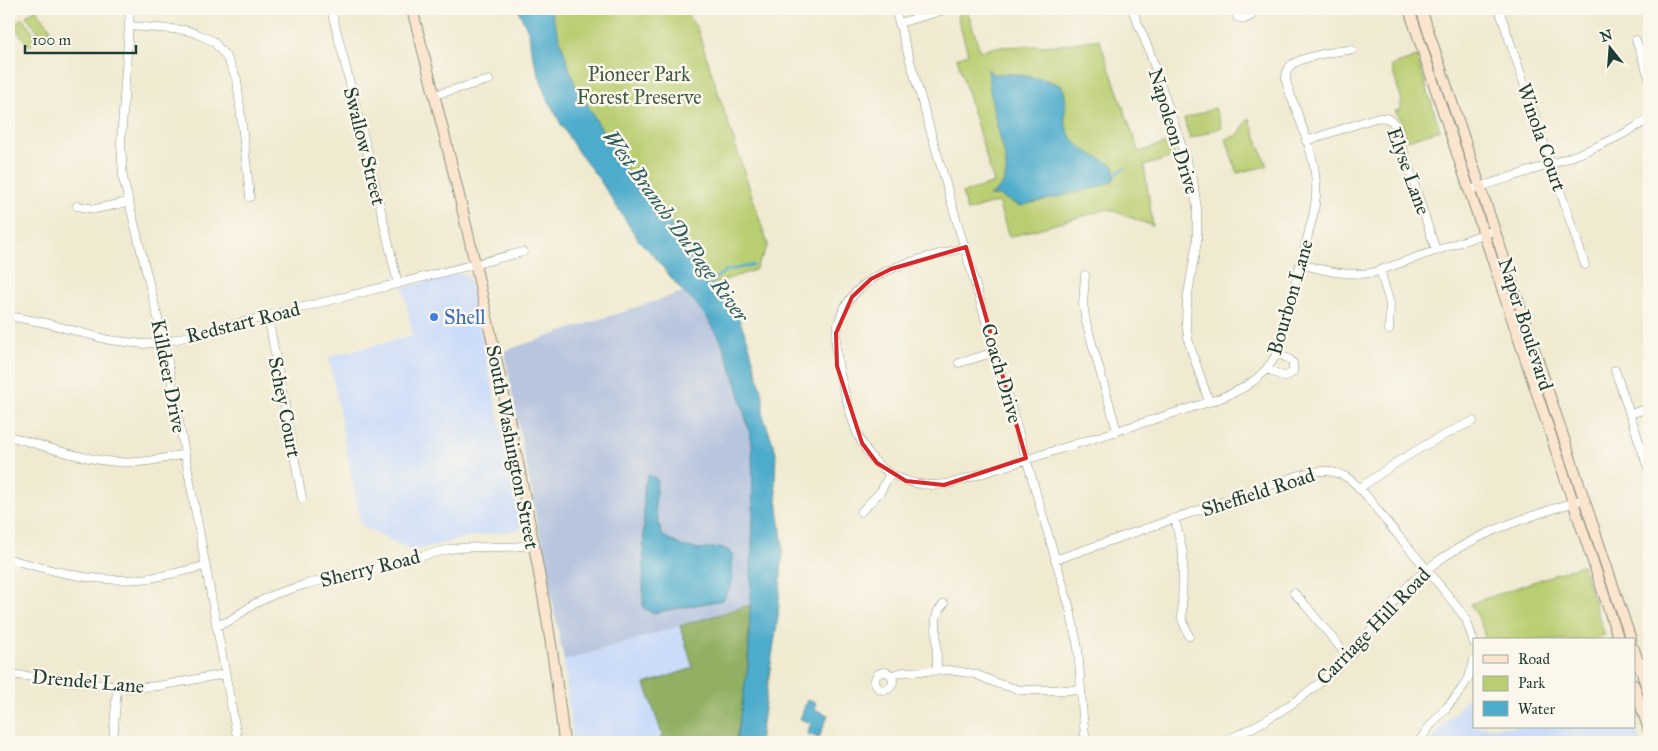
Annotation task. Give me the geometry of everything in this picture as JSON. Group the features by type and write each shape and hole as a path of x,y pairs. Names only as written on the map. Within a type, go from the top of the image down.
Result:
{"main road":[{"name":"South Washington Street","path":"412,9 475,264 505,399 556,670 564,742"},
{"name":"Naper Boulevard","path":"1409,9 1475,188 1495,230 1579,500 1619,638"},
{"name":"Naper Boulevard","path":"1421,9 1475,188 1485,233 1579,500 1630,638"},
{"path":"1641,664 1649,695"},
{"path":"1636,690 1649,730"}],"street":[{"name":"Killdeer Drive","path":"130,9 121,142 123,178 164,341 238,742"},
{"name":"Swallow Street","path":"331,9 368,154 398,284"},
{"name":"Coach Drive","path":"895,9 966,247 1076,634 1086,742"},
{"path":"899,23 948,9"},
{"name":"Napoleon Drive","path":"1132,9 1149,50 1194,188 1197,209 1197,240 1187,300 1186,324 1189,343 1209,402"},
{"path":"1234,9 1237,17 1245,19 1251,16 1254,9"},
{"name":"Winola Court","path":"1499,9 1585,264"},
{"path":"130,26 185,30 195,33 213,41 228,58 237,80 250,197"},
{"path":"1636,40 1649,77"},
{"name":"Bourbon Lane","path":"966,247 890,269 879,274 852,297 840,318 835,340 836,356 854,425 870,455 890,473 906,481 923,485 938,485 960,481 1026,458 1118,431 1239,391 1267,369 1277,353 1313,216 1316,186 1314,165 1286,81 1287,71 1292,65 1324,53 1352,50"},
{"path":"434,94 489,80"},
{"name":"Elyse Lane","path":"1306,141 1375,118 1384,117 1391,120 1395,125 1436,251"},
{"path":"1475,188 1591,150 1649,119"},
{"path":"77,206 95,209 128,202"},
{"path":"1300,264 1337,274 1365,274 1495,230"},
{"name":"Redstart Road","path":"9,316 46,323 125,343 142,344 164,341 268,316 523,252"},
{"path":"1380,270 1390,304 1389,330"},
{"path":"1085,276 1083,304 1086,322 1118,431"},
{"name":"Schey Court","path":"268,316 302,498"},
{"path":"959,363 995,352"},
{"path":"1267,369 1285,377 1293,372 1293,362 1289,358 1277,353"},
{"path":"1615,370 1649,471"},
{"path":"1630,414 1649,408"},
{"path":"1359,489 1429,442 1473,422"},
{"path":"9,436 84,457 118,462 145,461 185,454"},
{"name":"Sheffield Road","path":"1055,560 1312,472 1323,471 1343,475 1359,489 1466,619 1473,639"},
{"path":"861,512 880,491 890,473"},
{"name":"Carriage Hill Road","path":"1223,742 1266,720 1297,700 1348,657 1395,600 1426,569 1450,552 1477,536 1579,500"},
{"path":"1175,519 1183,553 1182,619 1189,636"},
{"name":"Sherry Road","path":"216,626 229,621 264,598 316,582 450,549 474,546 519,547 533,545"},
{"path":"9,559 70,575 99,580 142,579 205,566"},
{"path":"1294,593 1348,657"},
{"path":"937,670 936,616 938,610 944,604"},
{"path":"1419,742 1434,721 1467,683 1473,663"},
{"path":"892,676 903,672 963,671 1021,690 1081,690"},
{"name":"Drendel Lane","path":"9,674 117,687 158,686 226,674"},
{"path":"114,742 117,687"}],"highlighted area":[{"path":"966,247 1026,458 944,485 906,481 877,463 862,443 837,366 836,333 852,297 871,279 891,269"}],"shaded area":[{"path":"9,111 13,118 17,207 9,233"},
{"path":"462,273 467,275 471,284 522,529 468,537 412,551 361,525 329,357 413,336 403,288"},
{"path":"683,292 695,302 721,340 737,385 752,443 753,518 750,605 564,661 504,351"},
{"path":"680,626 693,668 645,684 662,734 660,742 573,742 564,661"},
{"path":"1473,690 1473,728 1636,727 1641,742 1431,742 1446,721 1459,709"}],"green space":[{"path":"36,9 51,29 42,37 26,16"},
{"name":"Pioneer Park Forest Preserve","path":"529,9 683,9 697,28 768,245 755,270 701,288 650,224"},
{"path":"968,12 980,51 996,47 1060,45 1099,39 1139,152 1170,142 1175,156 1144,166 1153,226 1108,209 1009,237 998,202 967,211 962,193 994,183 957,58 968,54 957,15"},
{"path":"23,18 38,39 29,46 13,25"},
{"path":"1417,57 1440,130 1407,140 1400,118 1395,111 1401,110 1400,104 1402,101 1391,66"},
{"path":"1215,108 1222,127 1190,139 1184,119"},
{"path":"1249,118 1267,166 1237,173 1226,139 1238,135"},
{"path":"1582,565 1605,635 1597,638 1485,638 1480,621 1470,604"},
{"path":"750,605 748,666 736,742 660,742 662,734 645,684 693,668 680,626"}],"water":[{"path":"518,9 550,9 574,82 617,156 627,171 640,183 664,212 710,289 728,300 734,308 747,338 763,396 763,415 776,452 775,483 783,547 778,617 759,742 736,742 748,666 753,518 752,443 737,385 721,340 709,321 695,302 683,292 639,241 562,126 545,94 531,50 529,33"},
{"path":"988,69 993,74 1015,74 1046,80 1062,86 1066,98 1066,127 1070,135 1075,142 1088,152 1113,165 1116,174 1113,181 1099,187 1020,206 999,196 989,196 999,189 1003,183 1006,167 989,85"},
{"path":"648,475 657,479 655,508 662,535 681,546 700,549 721,547 732,555 732,584 723,600 653,613 643,608 644,485"},
{"path":"807,700 816,703 814,709 828,715 819,738 807,734 811,723 800,719"}],"waterway":[{"path":"1116,174 1125,168"},
{"name":"West Branch DuPage River","path":"710,289 713,280 725,271 753,265"}],"place":[{"name":"Shell","path":"434,317"}]}
